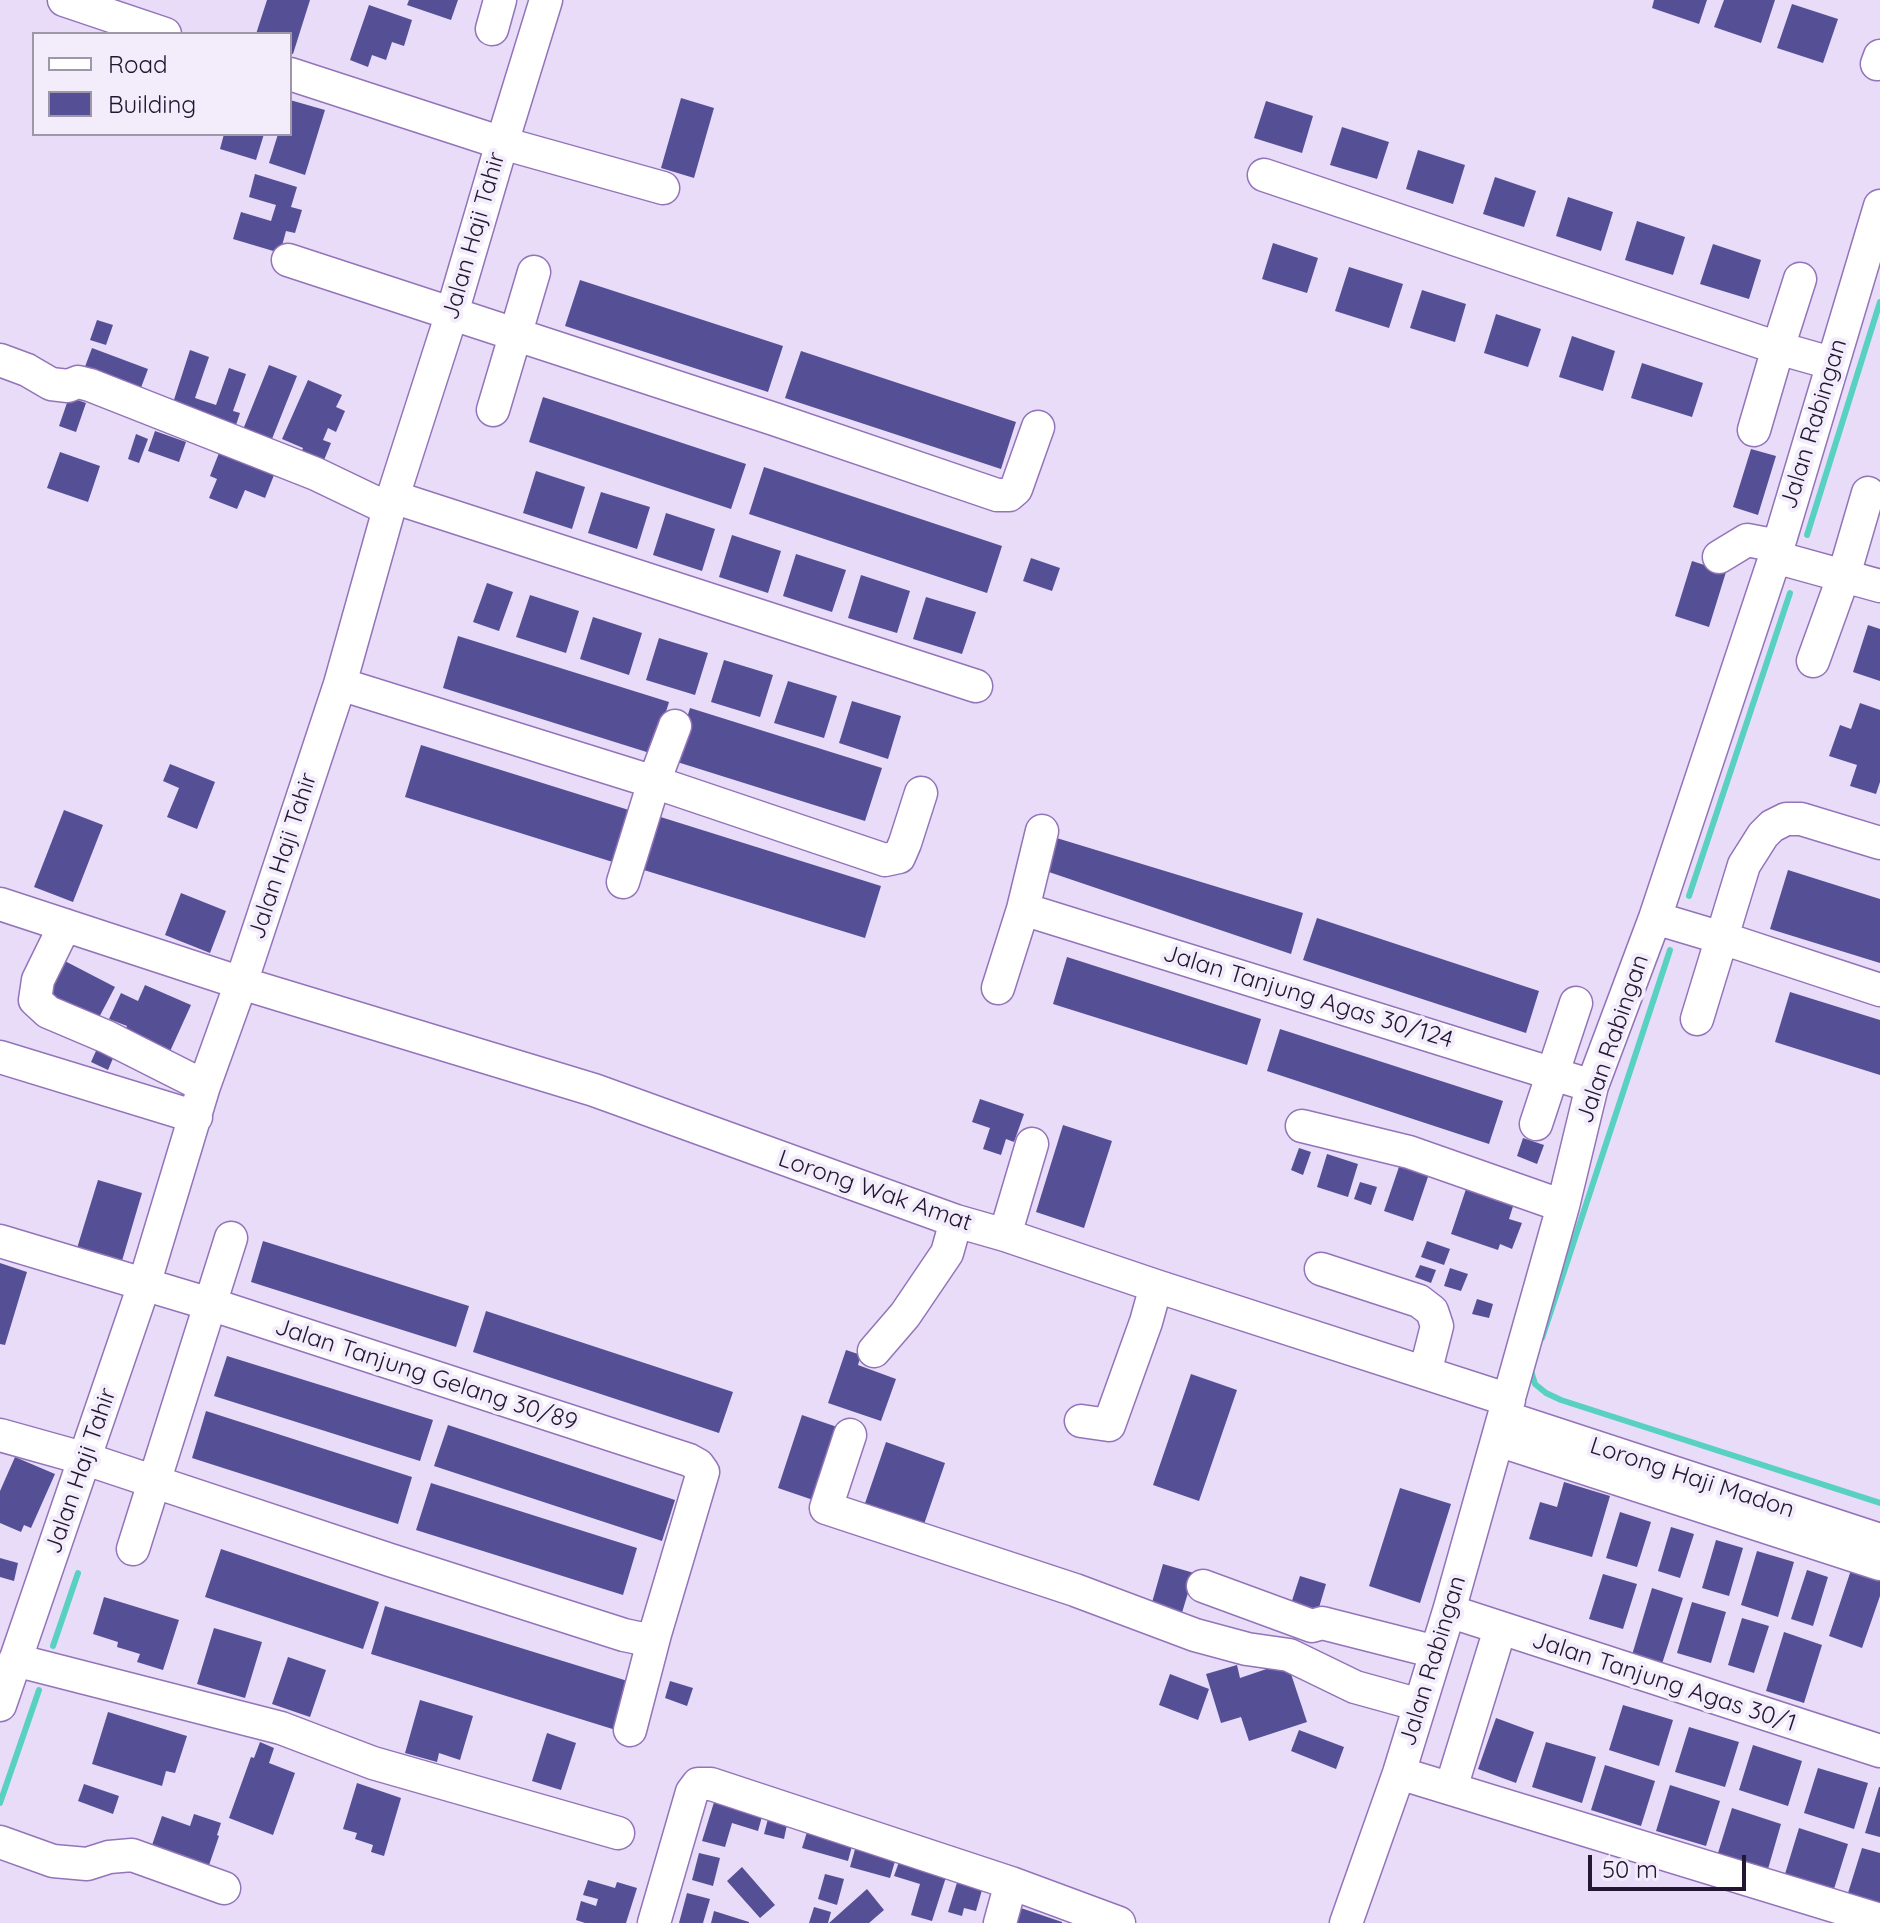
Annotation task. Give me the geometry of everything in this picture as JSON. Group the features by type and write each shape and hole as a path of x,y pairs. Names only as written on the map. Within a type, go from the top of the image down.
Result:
{"street":[{"path":"64,0 159,32"},
{"name":"Jalan Haji Tahir","path":"0,1705 144,1285 204,1086 340,684 391,503 546,0"},
{"path":"292,75 502,143 663,188"},
{"path":"1264,175 1778,348 1831,363"},
{"name":"Jalan Rabingan","path":"1346,1923 1399,1773 1449,1611 1563,1206 1592,1086 1655,918 1776,552 1880,206"},
{"path":"288,260 997,495 1009,495 1016,489 1038,427"},
{"path":"493,410 534,272"},
{"path":"1754,430 1800,279"},
{"path":"0,360 27,370 51,384 68,386 78,382 90,385 391,503 976,686"},
{"path":"1813,661 1844,575 1868,493"},
{"path":"1719,557 1747,540 1880,586"},
{"path":"340,684 654,782 885,860 899,857 921,793"},
{"path":"623,882 675,726"},
{"path":"1697,1019 1744,865 1772,826 1786,819 1801,819 1880,843"},
{"path":"998,988 1023,909 1042,831"},
{"name":"Lorong Wak Amat","path":"0,904 241,983 594,1090 956,1221 1425,1373 1503,1419"},
{"name":"Jalan Tanjung Agas 30/124","path":"1023,909 1592,1086"},
{"path":"1655,918 1880,990"},
{"path":"65,925 38,980 35,1000 48,1012 107,1037 204,1086"},
{"path":"1536,1124 1576,1003"},
{"path":"0,1057 196,1117"},
{"path":"1302,1126 1409,1152 1563,1206"},
{"path":"1005,1235 1032,1144"},
{"path":"874,1351 905,1315 947,1253 956,1221"},
{"path":"133,1549 231,1238"},
{"name":"Jalan Tanjung Gelang 30/89","path":"0,1241 210,1304 698,1465 703,1472 655,1634"},
{"path":"1321,1269 1419,1301 1432,1311 1437,1326 1425,1373"},
{"path":"1081,1421 1109,1425 1156,1286"},
{"path":"1503,1419 1880,1564"},
{"name":"Lorong Haji Madon","path":"1503,1419 1880,1540"},
{"path":"0,1435 155,1481 624,1635 643,1639 655,1634"},
{"path":"850,1435 826,1508 1075,1590 1195,1635 1247,1649 1289,1655 1355,1687 1420,1705"},
{"path":"1203,1586 1312,1626 1322,1623 1436,1652"},
{"name":"Jalan Tanjung Agas 30/1","path":"1449,1611 1880,1751"},
{"path":"1451,1788 1500,1629"},
{"path":"630,1730 655,1634"},
{"path":"15,1660 281,1728 373,1763 618,1833"},
{"path":"1399,1773 1880,1920"},
{"path":"654,1923 692,1792 698,1784 711,1784 1011,1883 1119,1923"},
{"path":"0,1842 53,1861 87,1864 109,1857 132,1855 224,1888"},
{"path":"1000,1923 1011,1883"}],"building":[{"path":"267,0 310,0 293,54 292,32 257,32"},
{"path":"409,0 458,0 451,20 407,5"},
{"path":"1654,0 1707,0 1699,24 1652,8"},
{"path":"1724,0 1775,0 1761,43 1714,27"},
{"path":"1792,4 1838,19 1823,63 1777,48"},
{"path":"369,5 412,20 404,46 392,42 386,60 372,55 368,67 350,60"},
{"path":"681,98 714,108 694,178 661,168"},
{"path":"292,101 325,110 305,175 269,163 277,136 292,136"},
{"path":"1266,101 1313,116 1302,153 1254,138"},
{"path":"1342,127 1389,142 1377,179 1330,165"},
{"path":"223,136 263,136 256,160 220,149"},
{"path":"1418,150 1465,165 1453,204 1406,189"},
{"path":"255,174 297,187 291,207 302,210 295,233 286,231 280,253 233,239 241,212 271,221 276,205 249,197"},
{"path":"1495,177 1536,191 1524,227 1483,214"},
{"path":"1568,197 1613,212 1601,251 1556,236"},
{"path":"1637,221 1685,237 1673,275 1625,260"},
{"path":"1273,243 1318,258 1307,293 1262,279"},
{"path":"1713,244 1761,260 1749,299 1700,284"},
{"path":"1349,267 1403,284 1389,328 1335,311"},
{"path":"580,280 783,346 768,392 565,326"},
{"path":"1422,290 1466,304 1455,342 1410,328"},
{"path":"1496,314 1541,329 1528,367 1484,353"},
{"path":"97,320 113,325 106,345 90,340"},
{"path":"1572,336 1615,351 1603,391 1559,377"},
{"path":"92,348 148,369 139,393 83,372"},
{"path":"190,350 209,357 195,398 216,405 229,368 246,374 233,411 240,413 235,428 172,406"},
{"path":"801,351 1016,422 1001,469 785,398"},
{"path":"1642,363 1703,383 1692,417 1631,398"},
{"path":"269,365 297,376 270,444 242,432"},
{"path":"308,380 342,395 336,407 345,411 336,432 328,428 323,440 331,443 322,465 300,455 303,448 282,439"},
{"path":"69,397 86,403 76,432 59,426"},
{"path":"543,397 746,464 731,509 529,442"},
{"path":"155,431 186,442 179,462 148,451"},
{"path":"136,434 148,439 139,463 128,459"},
{"path":"1751,449 1776,456 1758,515 1733,507"},
{"path":"60,452 100,466 88,502 47,488"},
{"path":"219,453 274,475 265,498 245,490 237,509 209,498 217,479 210,476"},
{"path":"764,467 1002,546 987,593 749,514"},
{"path":"536,471 585,487 572,529 523,513"},
{"path":"601,492 650,507 637,549 588,533"},
{"path":"666,513 715,529 702,571 653,555"},
{"path":"732,535 781,551 768,593 719,577"},
{"path":"796,554 846,570 832,612 783,596"},
{"path":"1031,558 1060,568 1052,591 1023,581"},
{"path":"1692,561 1726,572 1709,627 1675,616"},
{"path":"861,575 910,591 897,633 848,618"},
{"path":"487,583 513,592 499,631 473,622"},
{"path":"530,595 579,611 566,653 516,637"},
{"path":"926,597 976,612 962,654 913,639"},
{"path":"593,617 642,633 629,675 580,659"},
{"path":"1868,625 1880,629 1880,681 1853,672"},
{"path":"458,636 669,702 653,754 443,688"},
{"path":"659,638 708,653 695,695 646,680"},
{"path":"724,660 773,675 760,717 711,702"},
{"path":"788,681 837,696 824,738 774,723"},
{"path":"852,701 901,716 888,759 839,743"},
{"path":"1860,703 1880,710 1880,782 1876,794 1850,786 1857,765 1829,756 1840,725 1851,729"},
{"path":"690,708 882,768 865,821 674,761"},
{"path":"421,745 632,811 616,863 405,797"},
{"path":"170,764 215,782 197,829 167,817 179,788 163,781"},
{"path":"64,810 103,825 73,902 34,887"},
{"path":"651,814 881,886 865,938 634,867"},
{"path":"1050,836 1303,913 1291,954 1040,869"},
{"path":"1788,870 1880,899 1880,963 1770,929"},
{"path":"181,893 226,911 210,953 165,935"},
{"path":"1317,918 1539,991 1526,1033 1303,960"},
{"path":"1067,957 1261,1019 1247,1065 1053,1004"},
{"path":"61,959 115,987 95,1025 41,997"},
{"path":"145,985 191,1005 167,1058 122,1038 127,1026 109,1019 121,993 138,1001"},
{"path":"1790,992 1880,1020 1880,1075 1775,1042"},
{"path":"1280,1029 1503,1101 1489,1144 1267,1071"},
{"path":"100,1042 117,1049 108,1070 91,1062"},
{"path":"980,1099 1024,1114 1014,1142 1006,1139 1001,1155 983,1149 990,1128 972,1122"},
{"path":"1063,1125 1112,1141 1084,1228 1036,1212"},
{"path":"1523,1138 1544,1145 1537,1164 1517,1156"},
{"path":"1299,1148 1311,1152 1303,1175 1291,1170"},
{"path":"1327,1154 1358,1164 1348,1197 1317,1187"},
{"path":"1401,1161 1430,1171 1413,1221 1384,1211"},
{"path":"98,1180 142,1193 119,1271 74,1258"},
{"path":"1360,1182 1377,1187 1371,1205 1354,1199"},
{"path":"1468,1183 1515,1200 1509,1219 1522,1223 1512,1249 1500,1244 1498,1250 1451,1234"},
{"path":"263,1241 469,1306 456,1347 251,1282"},
{"path":"1427,1241 1450,1249 1444,1265 1421,1257"},
{"path":"0,1263 27,1272 5,1345 0,1344"},
{"path":"1420,1265 1436,1270 1431,1283 1415,1277"},
{"path":"1450,1268 1468,1274 1461,1291 1444,1286"},
{"path":"1477,1299 1493,1304 1489,1318 1472,1314"},
{"path":"486,1311 733,1392 719,1433 473,1352"},
{"path":"846,1350 861,1355 858,1365 896,1379 881,1421 828,1403"},
{"path":"227,1356 433,1420 420,1461 214,1396"},
{"path":"1191,1374 1237,1390 1199,1501 1153,1485"},
{"path":"206,1411 412,1477 398,1524 192,1458"},
{"path":"802,1415 843,1429 819,1502 778,1488"},
{"path":"448,1425 675,1500 662,1541 434,1466"},
{"path":"886,1442 945,1463 920,1536 861,1515"},
{"path":"15,1457 55,1474 31,1528 24,1525 21,1532 0,1523 0,1491"},
{"path":"1564,1482 1610,1496 1592,1557 1529,1539 1540,1502 1557,1507"},
{"path":"431,1483 637,1548 623,1595 416,1530"},
{"path":"1400,1488 1451,1504 1420,1603 1369,1586"},
{"path":"1620,1512 1651,1522 1637,1567 1606,1558"},
{"path":"1671,1527 1694,1534 1680,1578 1658,1571"},
{"path":"1716,1540 1743,1548 1729,1596 1702,1588"},
{"path":"221,1549 379,1602 363,1649 205,1597"},
{"path":"1757,1551 1794,1562 1778,1617 1741,1605"},
{"path":"0,1558 18,1563 14,1581 0,1577"},
{"path":"1163,1564 1194,1573 1181,1616 1151,1606"},
{"path":"1807,1570 1828,1577 1813,1626 1791,1619"},
{"path":"1851,1570 1880,1581 1880,1596 1862,1648 1829,1636"},
{"path":"1603,1574 1637,1584 1623,1629 1589,1619"},
{"path":"1300,1576 1326,1584 1315,1621 1288,1613"},
{"path":"1652,1588 1683,1598 1662,1664 1632,1655"},
{"path":"104,1597 179,1620 163,1670 137,1662 140,1654 117,1647 118,1642 93,1634"},
{"path":"1692,1602 1726,1612 1711,1663 1677,1653"},
{"path":"385,1606 634,1683 619,1731 371,1654"},
{"path":"1742,1618 1769,1626 1754,1673 1728,1665"},
{"path":"214,1628 262,1642 245,1698 197,1684"},
{"path":"1784,1632 1822,1645 1804,1703 1766,1691"},
{"path":"288,1657 326,1670 310,1717 272,1704"},
{"path":"1287,1662 1307,1722 1249,1741 1241,1717 1221,1723 1206,1674 1237,1665 1240,1678"},
{"path":"1170,1674 1209,1689 1198,1720 1159,1705"},
{"path":"670,1681 693,1688 687,1706 665,1698"},
{"path":"420,1700 473,1716 460,1760 439,1753 437,1762 405,1753"},
{"path":"1623,1705 1673,1720 1659,1766 1609,1750"},
{"path":"108,1712 187,1736 175,1773 166,1771 162,1786 92,1764"},
{"path":"1496,1718 1534,1732 1516,1783 1478,1769"},
{"path":"1689,1727 1739,1742 1725,1787 1675,1772"},
{"path":"1299,1730 1344,1747 1336,1769 1291,1751"},
{"path":"547,1733 576,1743 561,1790 532,1781"},
{"path":"260,1742 274,1748 269,1763 295,1773 273,1835 229,1818 251,1757 254,1758"},
{"path":"1546,1742 1596,1757 1582,1803 1532,1787"},
{"path":"1753,1745 1802,1761 1788,1806 1739,1790"},
{"path":"1605,1765 1655,1781 1641,1826 1591,1810"},
{"path":"1818,1768 1868,1783 1854,1829 1804,1813"},
{"path":"357,1783 401,1798 384,1856 371,1852 373,1845 355,1839 357,1833 343,1829"},
{"path":"84,1784 119,1796 113,1814 78,1801"},
{"path":"1670,1785 1720,1801 1706,1846 1656,1831"},
{"path":"1880,1787 1880,1837 1865,1833"},
{"path":"715,1799 763,1813 758,1831 732,1823 725,1847 702,1841"},
{"path":"1732,1808 1781,1824 1768,1869 1718,1853"},
{"path":"194,1814 221,1823 207,1871 150,1851 162,1816 190,1826"},
{"path":"769,1815 788,1820 784,1839 764,1834"},
{"path":"1799,1828 1848,1844 1834,1889 1785,1874"},
{"path":"807,1832 852,1846 848,1861 802,1848"},
{"path":"856,1846 896,1858 890,1878 850,1867"},
{"path":"1862,1848 1880,1853 1880,1903 1848,1893"},
{"path":"699,1853 720,1858 713,1886 692,1880"},
{"path":"900,1859 947,1874 932,1921 911,1915 920,1884 894,1876"},
{"path":"742,1867 775,1905 760,1918 727,1881"},
{"path":"825,1874 844,1879 837,1905 818,1899"},
{"path":"959,1876 984,1883 976,1911 964,1908 962,1916 948,1912"},
{"path":"588,1880 615,1888 617,1882 637,1888 626,1923 585,1923 576,1920 581,1901 596,1906 598,1899 583,1895"},
{"path":"867,1889 884,1910 869,1923 829,1923"},
{"path":"687,1893 710,1899 703,1923 679,1923"},
{"path":"1015,1906 1062,1922 1062,1923 1010,1923"},
{"path":"814,1907 831,1912 828,1923 809,1923"},
{"path":"714,1911 749,1922 749,1923 711,1923"}],"waterway":[{"path":"1807,535 1880,302"},
{"path":"1689,896 1790,593"},
{"path":"1542,1338 1670,950"},
{"path":"1531,1371 1535,1384 1561,1400 1880,1503"},
{"path":"53,1646 78,1573"},
{"path":"0,1803 39,1690"}]}
